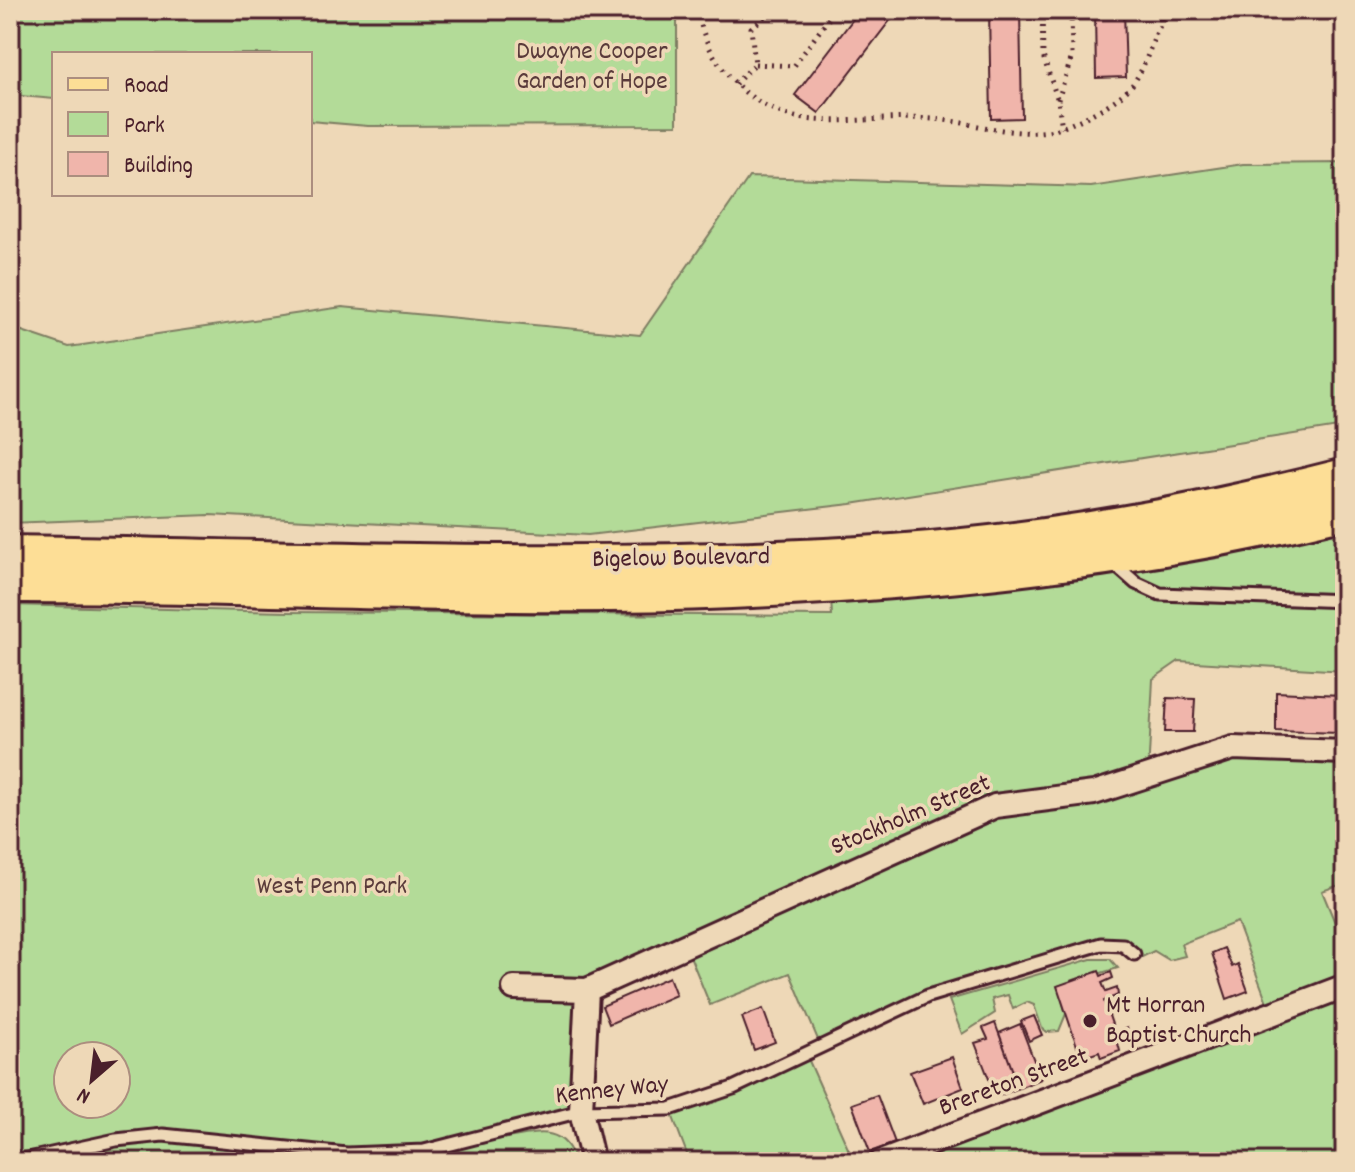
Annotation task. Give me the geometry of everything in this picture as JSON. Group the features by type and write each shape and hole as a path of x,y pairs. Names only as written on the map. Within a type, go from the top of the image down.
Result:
{"main road":[{"name":"Bigelow Boulevard","path":"10,554 613,562 893,553 1096,529 1268,496 1345,477"},
{"name":"Bigelow Boulevard","path":"10,584 731,590 939,577 1105,557 1345,510"}],"street":[{"name":"Stockholm Street","path":"514,988 587,990 995,806 1094,793 1233,748 1345,752"},
{"name":"Brereton Street","path":"881,1162 1345,986"},
{"path":"587,990 581,1111 593,1162"}],"lane":[{"path":"1105,557 1136,583 1160,594 1345,601"},
{"name":"Kenney Way","path":"19,1161 116,1140 163,1135 347,1154 424,1151 581,1111 644,1112 703,1100 928,996 1101,944 1123,945 1134,954"}],"path":[{"path":"698,10 709,47 735,84 770,107 810,119 935,119 1040,132 1062,128 1132,85 1160,22 1171,10"},
{"path":"755,64 751,28 773,10"},
{"path":"735,84 755,64 794,66 835,10"},
{"path":"1042,10 1043,56 1058,101 1062,128"},
{"path":"1058,101 1072,56 1071,10"},
{"path":"1160,10 1160,22"}],"green space":[{"name":"Dwayne Cooper Garden of Hope","path":"10,10 677,10 677,125 368,126 312,121 312,52 52,52 52,99 10,95"},
{"path":"1345,163 1345,426 851,504 588,535 210,515 10,523 10,327 69,347 342,307 640,335 749,177 1091,187 1243,164"},
{"name":"West Penn Park","path":"1345,527 1345,671 1179,661 1153,679 1148,776 1233,748 1345,752 1345,883 1322,891 1345,947 1345,955 1340,958 1345,972 1345,1162 881,1162 1271,1013 1237,922 1181,944 1185,956 1169,960 1154,951 1138,959 1134,954 1101,944 928,996 821,1047 790,973 710,1005 686,946 587,990 581,1111 491,1126 495,1140 543,1133 553,1135 570,1149 575,1162 10,1162 10,605 289,612 832,616 831,598"},
{"path":"1091,959 1110,959 1118,968 1058,986 1066,1014 1059,1031 1047,1032 1042,1028 1034,1005 1027,1002 1013,1009 1008,995 992,999 995,1013 962,1034 949,1000"},
{"path":"806,1054 854,1162 690,1162 670,1109"}],"building":[{"path":"860,10 898,10 819,113 795,95"},
{"path":"989,10 1020,10 1022,118 991,119"},
{"path":"1095,10 1124,10 1126,77 1096,78"},
{"path":"1276,692 1341,695 1340,733 1276,731"},
{"path":"1167,698 1195,699 1193,732 1165,732"},
{"path":"1224,948 1232,967 1238,964 1248,991 1227,999 1212,953"},
{"name":"Mt Horran Baptist Church","path":"1099,971 1101,976 1111,972 1113,978 1102,983 1106,992 1117,988 1118,995 1104,1001 1115,1033 1127,1028 1130,1035 1117,1040 1120,1051 1101,1058 1099,1052 1081,1058 1057,986"},
{"path":"669,977 676,995 609,1024 602,1006"},
{"path":"763,1009 775,1042 754,1050 742,1017"},
{"path":"1034,1016 1042,1035 1029,1041 1021,1021"},
{"path":"995,1023 1019,1088 996,1097 975,1043 988,1039 983,1028"},
{"path":"1020,1024 1041,1079 1019,1088 999,1033"},
{"path":"952,1057 963,1088 923,1104 910,1072"},
{"path":"877,1095 895,1143 870,1152 852,1104"}],"place":[{"name":"Mt Horran Baptist Church","path":"1090,1021"}]}
